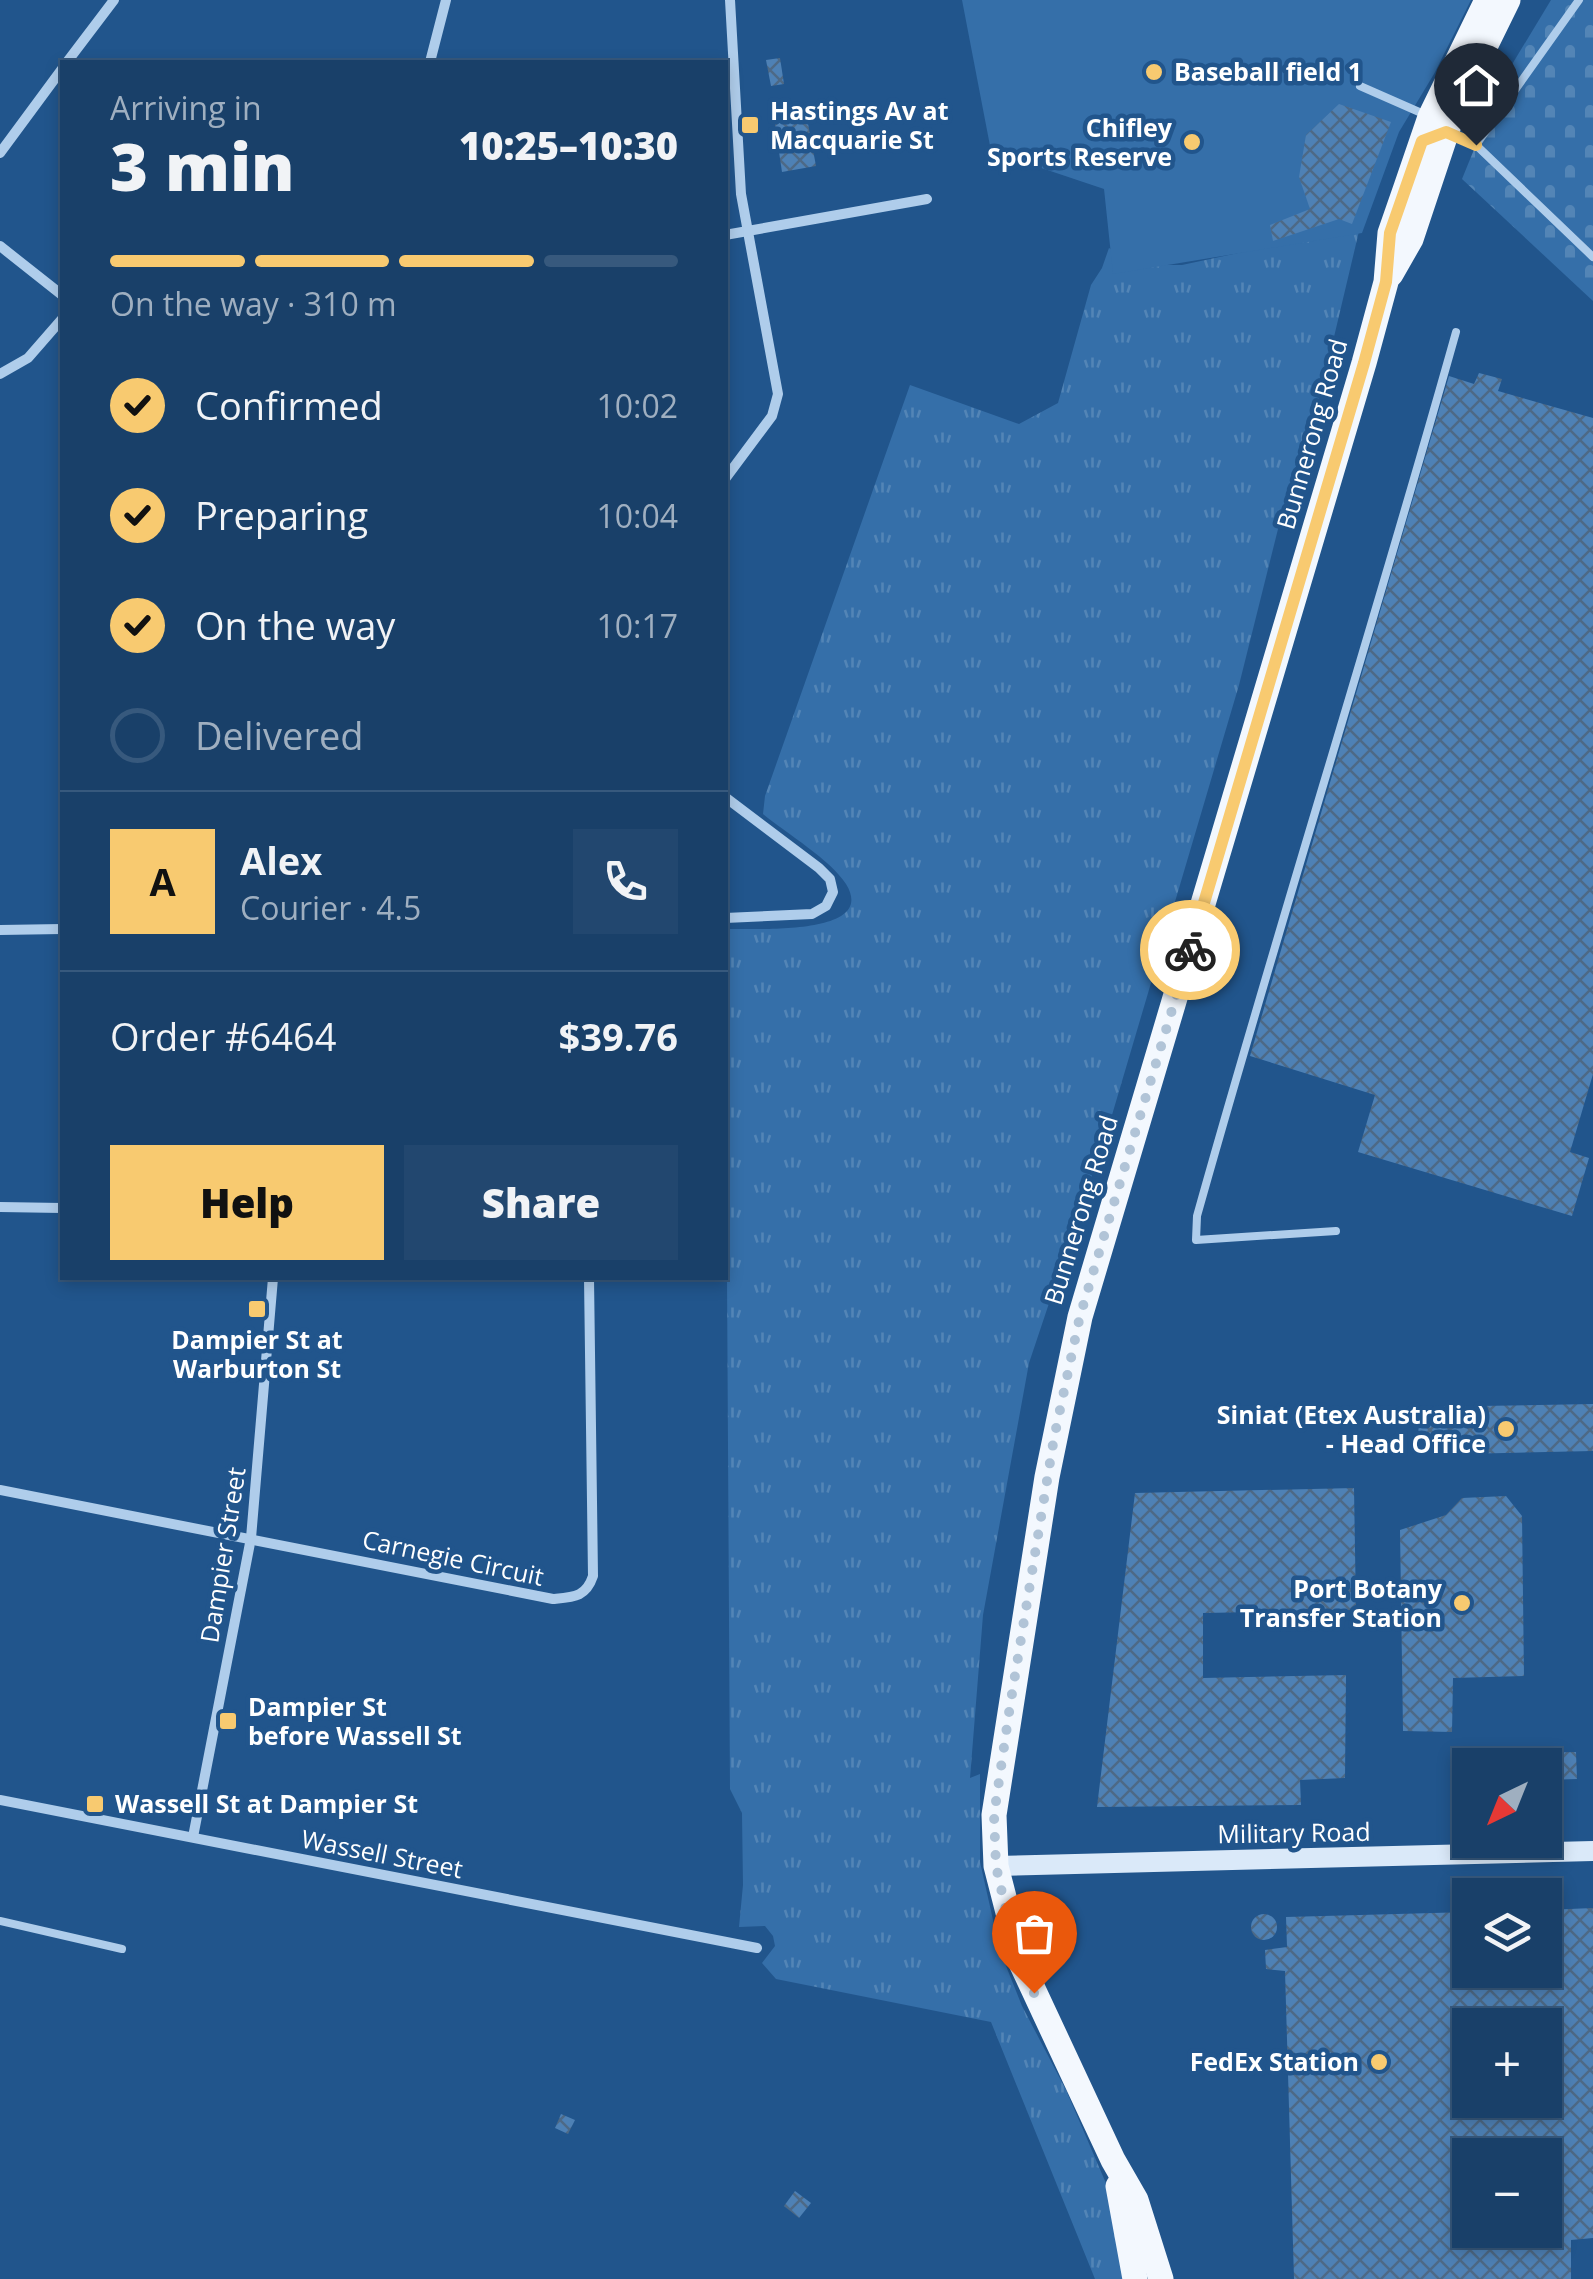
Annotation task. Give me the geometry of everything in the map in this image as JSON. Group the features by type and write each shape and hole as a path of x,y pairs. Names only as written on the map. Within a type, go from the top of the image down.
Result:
{"main road":[{"name":"Bunnerong Road","path":"1161,2279 1142,2215 1021,1962 996,1866 994,1815 1060,1400 1080,1316 1386,282 1411,239 1438,125 1487,0"},
{"name":"Bunnerong Road","path":"1438,125 1508,0"},
{"name":"Bunnerong Road","path":"1113,2160 1135,2279"}],"street":[{"path":"69,60 114,0"},
{"path":"431,60 446,0"},
{"path":"728,475 772,416 778,394 741,194 730,0"},
{"path":"0,153 60,72"},
{"path":"728,234 927,199"},
{"path":"0,246 60,292"},
{"path":"0,374 28,358 60,321"},
{"path":"728,799 819,868 830,879 833,892 826,906 812,914 728,918"},
{"path":"0,930 60,929"},
{"path":"0,1207 60,1208"},
{"name":"Dampier Street","path":"193,1837 251,1538 274,1280"},
{"name":"Carnegie Circuit","path":"0,1490 553,1599 577,1597 589,1589 593,1576 589,1280"},
{"name":"Wassell Street","path":"1,1800 757,1948"},
{"name":"Military Road","path":"996,1866 1593,1852"}],"lane":[{"path":"1476,145 1579,0"},
{"path":"1360,86 1476,145 1593,257"},
{"path":"1336,1231 1196,1240 1197,1216 1245,1045 1352,696 1456,332"},
{"path":"0,1814 1,1800"},
{"path":"0,1921 122,1949"}],"green space":[{"name":"Chifley Sports Reserve","path":"962,0 1471,0 1399,132 1362,233 1113,274 1104,189 991,151"},
{"path":"1551,0 1593,0 1593,301 1462,179 1502,81"},
{"path":"1360,227 1320,396 1284,505 1239,685 1112,1115 1029,1363 983,1615 970,1778 980,1774 980,1862 1000,1951 1114,2202 1126,2279 1095,2279 991,2022 776,1979 762,1963 775,1946 773,1936 765,1926 739,1927 742,1813 730,1789 728,929 808,926 845,913 851,901 846,884 830,866 763,814 765,796 910,385 1019,424 1058,403 1091,285 1109,248 1134,265 1182,265"}],"building":[{"path":"780,58 784,84 771,86 766,60"},
{"path":"1339,104 1391,122 1352,224 1339,219 1273,241 1270,225 1310,209 1299,177 1306,135"},
{"path":"806,113 816,166 782,172 774,118"},
{"path":"1479,373 1502,379 1498,391 1593,418 1593,1074 1570,1152 1589,1158 1572,1216 1358,1152 1375,1095 1250,1056 1449,376 1474,384"},
{"name":"Siniat (Etex Australia) - Head Office","path":"1593,1404 1593,1451 1419,1455 1418,1407"},
{"path":"1354,1488 1356,1610 1203,1613 1203,1678 1346,1675 1345,1778 1300,1780 1301,1805 1097,1807 1135,1493"},
{"name":"Port Botany Transfer Station","path":"1506,1496 1522,1516 1524,1676 1453,1678 1452,1732 1403,1731 1400,1530 1446,1515 1462,1498"},
{"path":"1562,1752 1576,1752 1577,1779 1562,1779"},
{"name":"FedEx Station","path":"1593,1908 1593,2238 1571,2240 1571,2279 1294,2279 1285,1971 1266,1969 1265,1950 1287,1947 1286,1917 1452,1912 1452,1988 1562,1988 1562,1909"},
{"path":"1264,1914 1273,1918 1277,1927 1273,1936 1264,1940 1255,1936 1251,1927 1255,1918"},
{"path":"561,2114 575,2120 568,2134 555,2128"},
{"path":"795,2191 811,2203 799,2218 784,2206"}],"way so far":[{"path":"1034,1993 1011,1933 996,1866 994,1815 1010,1706 1060,1400 1080,1316 1190,950"}],"place":[{"name":"Baseball field 1","path":"1154,72"},
{"name":"Hastings Av at Macquarie St","path":"750,125"},
{"name":"Chifley Sports Reserve","path":"1192,142"},
{"name":"Dampier St at Warburton St","path":"257,1309"},
{"name":"Siniat (Etex Australia) - Head Office","path":"1506,1429"},
{"name":"Port Botany Transfer Station","path":"1462,1603"},
{"name":"Dampier St before Wassell St","path":"228,1721"},
{"name":"Wassell St at Dampier St","path":"95,1804"},
{"name":"FedEx Station","path":"1379,2062"}],"route":[{"path":"1190,950 1364,363 1386,282 1390,233 1422,141 1446,132 1476,145"}]}
